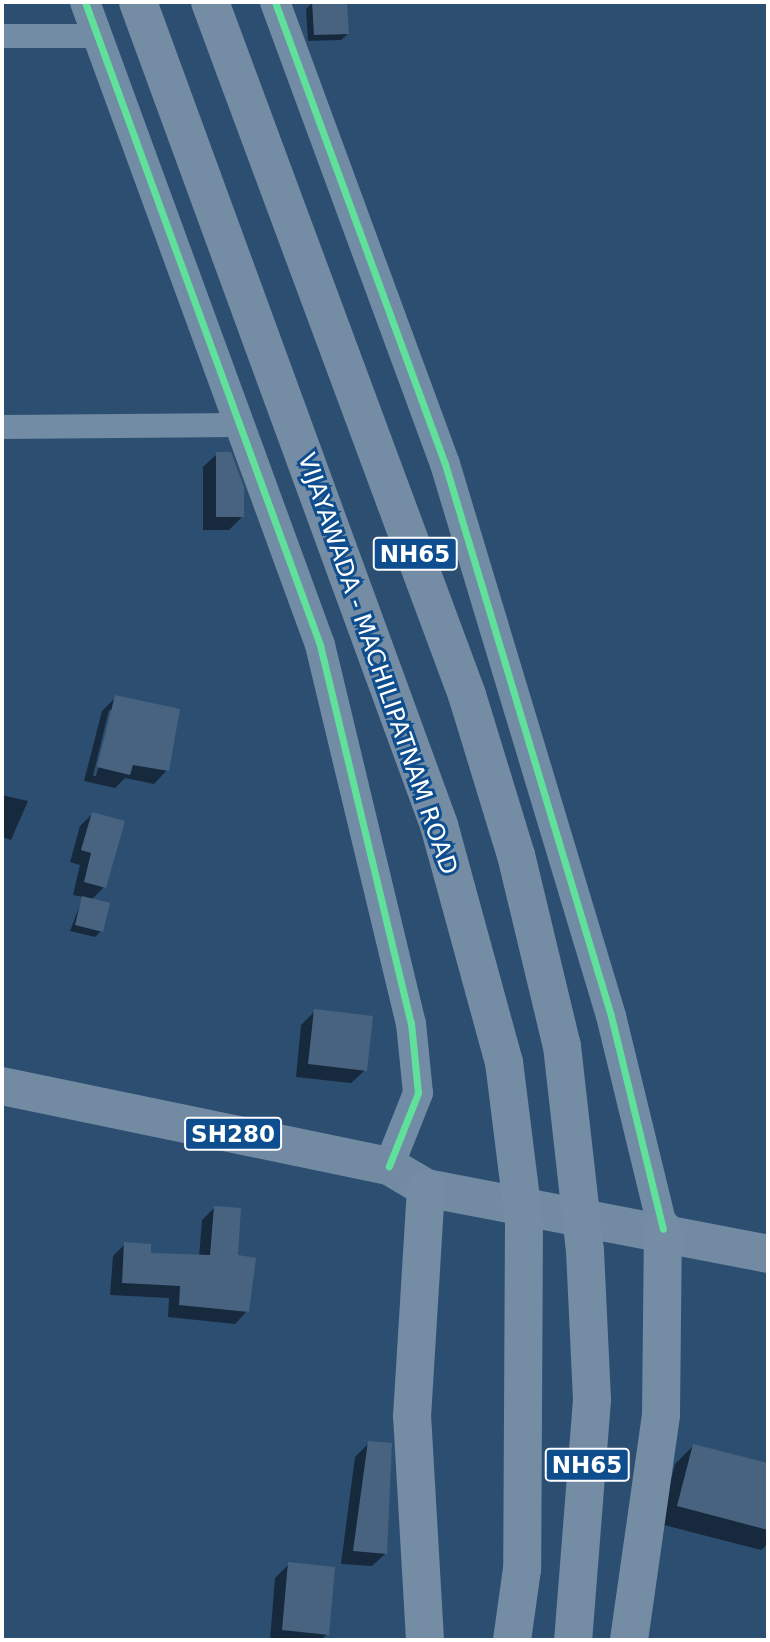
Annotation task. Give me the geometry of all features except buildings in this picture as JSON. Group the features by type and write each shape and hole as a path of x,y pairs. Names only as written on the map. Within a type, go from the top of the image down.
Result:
{"highway":[{"name":"VIJAYAWADA - MACHILIPATNAM ROAD","path":"138,2 439,825 504,1062 524,1223 522,1569 512,1640"},
{"name":"NH65","path":"210,2 467,695 526,896 562,1046 587,1290 592,1399 573,1640"},
{"path":"425,1640 412,1417 426,1188"},
{"path":"629,1640 661,1415 663,1229"}],"main road":[{"name":"SH280","path":"2,1086 389,1166 426,1188 663,1229 768,1254"}],"street":[{"path":"85,2 320,645 411,1023 418,1093 389,1166"},
{"path":"275,2 445,464 611,1016 663,1229"},
{"path":"2,36 98,36"},
{"path":"2,427 239,425"}],"cycle path":[{"path":"85,2 320,645 411,1023 418,1093 389,1166"},
{"path":"275,2 445,464 611,1016 663,1229"}]}
